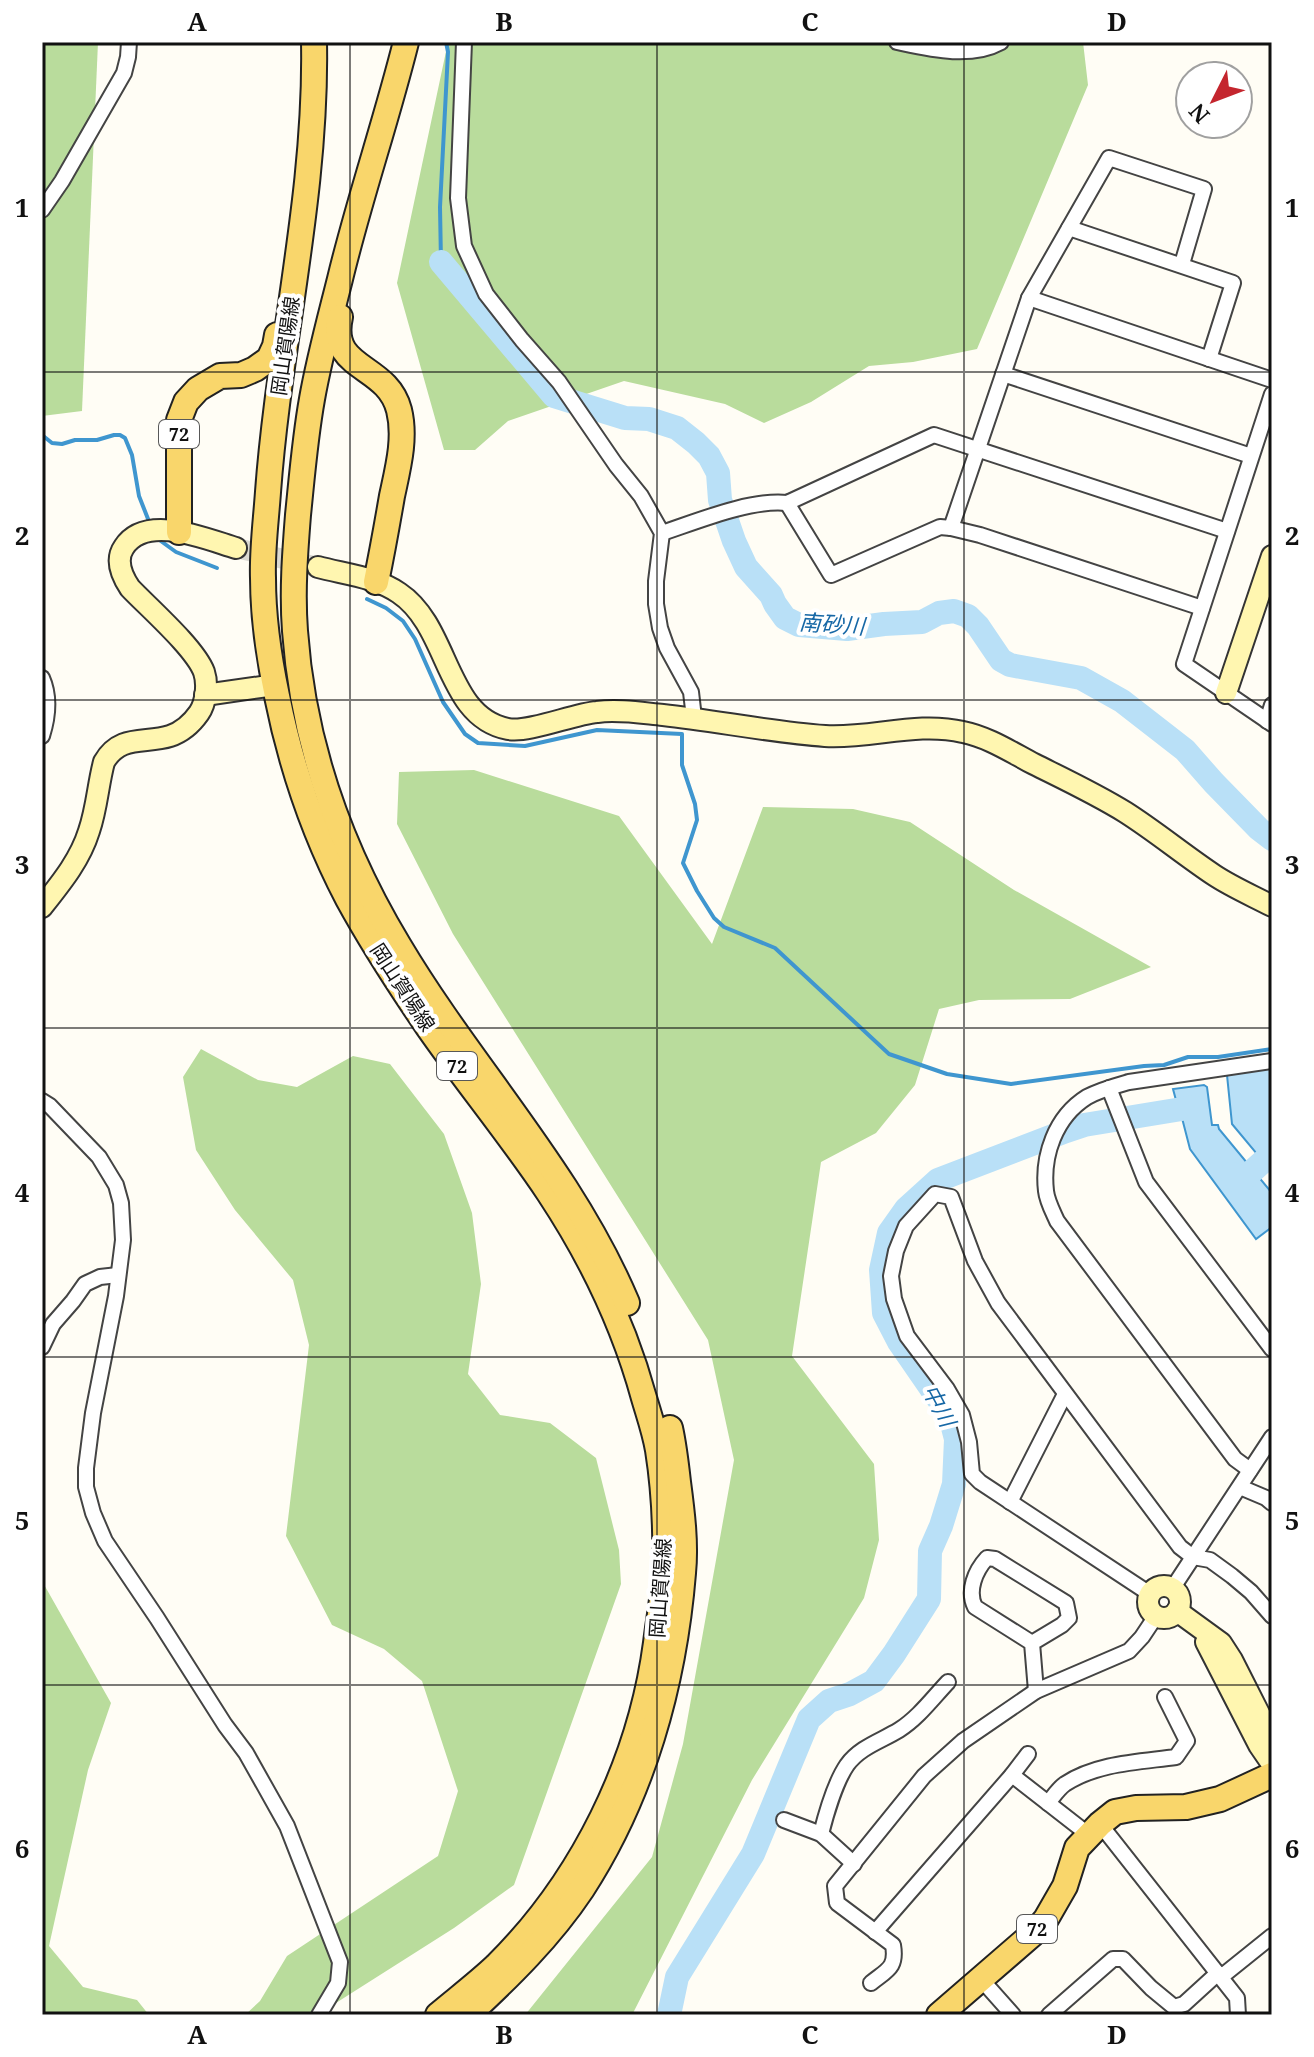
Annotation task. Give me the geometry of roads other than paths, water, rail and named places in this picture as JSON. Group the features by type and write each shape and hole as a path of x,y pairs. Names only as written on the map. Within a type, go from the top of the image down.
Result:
{"main road":[{"name":"岡山賀陽線","path":"314,42 315,91 308,181 279,379 263,575 266,636 275,685 293,760 318,834 347,898 429,1029 551,1197 600,1281 635,1363 658,1448 664,1510 665,1571 652,1673 636,1734 613,1795 574,1870 539,1919 495,1967 438,2015"},
{"name":"岡山賀陽線","path":"406,42 348,247 312,397 303,455 293,571 295,631 303,691 316,758 338,825 366,889 451,1026 566,1188 614,1270 650,1357 674,1444 680,1491 683,1571 670,1670 652,1742 610,1840 581,1889 550,1932 512,1974 468,2015"},
{"path":"241,375 269,359 275,346 292,239 304,213"},
{"path":"348,247 347,284 338,340 362,368 386,384 401,420 402,447 376,582"},
{"path":"297,529 306,495 321,394 330,375 339,370 362,368"},
{"path":"241,375 255,383 265,399 262,448 268,497"},
{"name":"72","path":"161,531 179,420 186,402 198,389 220,376 241,375"},
{"path":"1098,1827 1115,1812 1136,1808 1186,1807 1220,1799 1272,1775"},
{"path":"1098,1827 1122,1817 1202,1819 1234,1808 1272,1787"},
{"name":"72","path":"939,2015 1046,1919 1065,1886 1077,1848 1098,1827"}],"street":[{"path":"42,210 124,73 129,42"},
{"path":"464,42 458,198 464,246 486,294 567,394 641,496 662,533 656,581 660,628 667,648 691,692 694,718"},
{"path":"897,42 930,49 976,51 1001,42"},
{"path":"951,528 1029,298 1109,158 1204,189 1182,264"},
{"path":"1069,228 1233,283 1209,359"},
{"path":"1029,298 1272,380"},
{"path":"1003,374 1251,456"},
{"path":"1272,394 1184,664 1269,722 1272,705"},
{"path":"662,533 772,501 787,503 934,435 1227,531"},
{"path":"787,503 831,575 940,527 980,535 1202,608"},
{"path":"42,907 81,852 90,829 104,762 110,752 123,744 170,736 186,727 204,707 204,673 191,651 130,588 120,563 123,548 133,537 161,531 236,548"},
{"path":"318,567 376,582 399,593 429,625 460,693 474,711 488,721 509,729 598,711 694,718 827,736 930,727 964,732 987,740 1113,806 1217,877 1272,906"},
{"path":"1226,693 1270,568"},
{"path":"42,678 48,702 42,736"},
{"path":"205,695 275,685"},
{"path":"1250,1470 1235,1459 1057,1221 1046,1194 1045,1167 1058,1127 1086,1098 1129,1082 1272,1061"},
{"path":"1109,1088 1146,1182 1272,1349"},
{"path":"42,1101 99,1157 116,1185 121,1203 123,1240 116,1296 93,1413 86,1468 86,1487 93,1513 105,1541 246,1753 287,1826 340,1962 338,1983 319,2015"},
{"path":"42,1118 59,1116"},
{"path":"1150,1594 972,1474 962,1415 947,1389 907,1336 894,1299 891,1276 896,1251 906,1226 935,1194 951,1197 975,1261 998,1303 1180,1547 1193,1557 1210,1560 1232,1576 1272,1616"},
{"path":"42,1347 53,1324 85,1284 100,1277 118,1275"},
{"path":"1010,1502 1065,1394"},
{"path":"1172,1589 1272,1437"},
{"path":"1240,1487 1272,1503"},
{"path":"987,1558 995,1559 1066,1603 1069,1618 1032,1643 975,1607 971,1589 979,1567 987,1558"},
{"path":"1158,1587 1172,1589 1179,1596 1177,1611 1165,1618 1156,1616 1149,1606 1150,1594 1158,1587"},
{"path":"1177,1611 1221,1643 1272,1739"},
{"path":"871,1983 891,1967 895,1958 893,1945 837,1903 835,1886 924,1776 963,1741 1036,1691 1129,1651 1156,1616"},
{"path":"1196,1624 1272,1764"},
{"path":"1032,1643 1036,1691"},
{"path":"821,1834 846,1766 858,1753 914,1719 948,1682"},
{"path":"1048,1803 1062,1785 1104,1767 1176,1757 1187,1741 1165,1697"},
{"path":"875,1932 1028,1754"},
{"path":"1012,1775 1048,1803 1098,1827 1237,1998 1238,2015"},
{"path":"784,1820 821,1834 854,1864"},
{"path":"1049,2015 1113,1959 1123,1959 1174,2007 1184,2004 1272,1936"},
{"path":"981,1979 1013,2015"}],"water":[{"path":"1272,1068 1272,1172 1232,1124 1227,1075"},
{"path":"1207,1087 1212,1125 1218,1125 1272,1193 1272,1227 1256,1239 1190,1149 1182,1118 1174,1115 1172,1108 1177,1104 1173,1089"}],"waterway":[{"path":"441,262 446,42"},
{"name":"南砂川","path":"441,262 554,396 625,418 649,419 677,428 709,456 718,473 720,500 746,567 771,595 785,618 799,625 847,629 922,622 939,613 954,611 968,616 1001,660 1010,665 1081,678 1122,701 1185,750 1272,839"},
{"path":"42,435 52,443 62,444 114,435 125,438 132,455 139,496 150,524"},
{"path":"158,539 176,552 217,568"},
{"path":"367,599 403,621 415,639 443,702 465,734 478,743 525,746 597,730 682,734 682,765 697,820 683,863 714,918 724,927 775,948 889,1054 947,1074 1011,1084 1164,1065 1188,1057 1218,1057 1272,1049"},
{"name":"中川","path":"669,2015 677,1977 753,1854 809,1719 829,1701 874,1681 929,1599 930,1551 954,1484 956,1439 950,1416 899,1342 884,1313 881,1270 889,1233 906,1209 938,1180 1066,1131 1084,1125 1194,1107 1197,1117"},
{"name":"中川","path":"1232,1174 1239,1183 1267,1158 1272,1158"}],"tunnel":[{"path":"236,548 318,567"}]}
